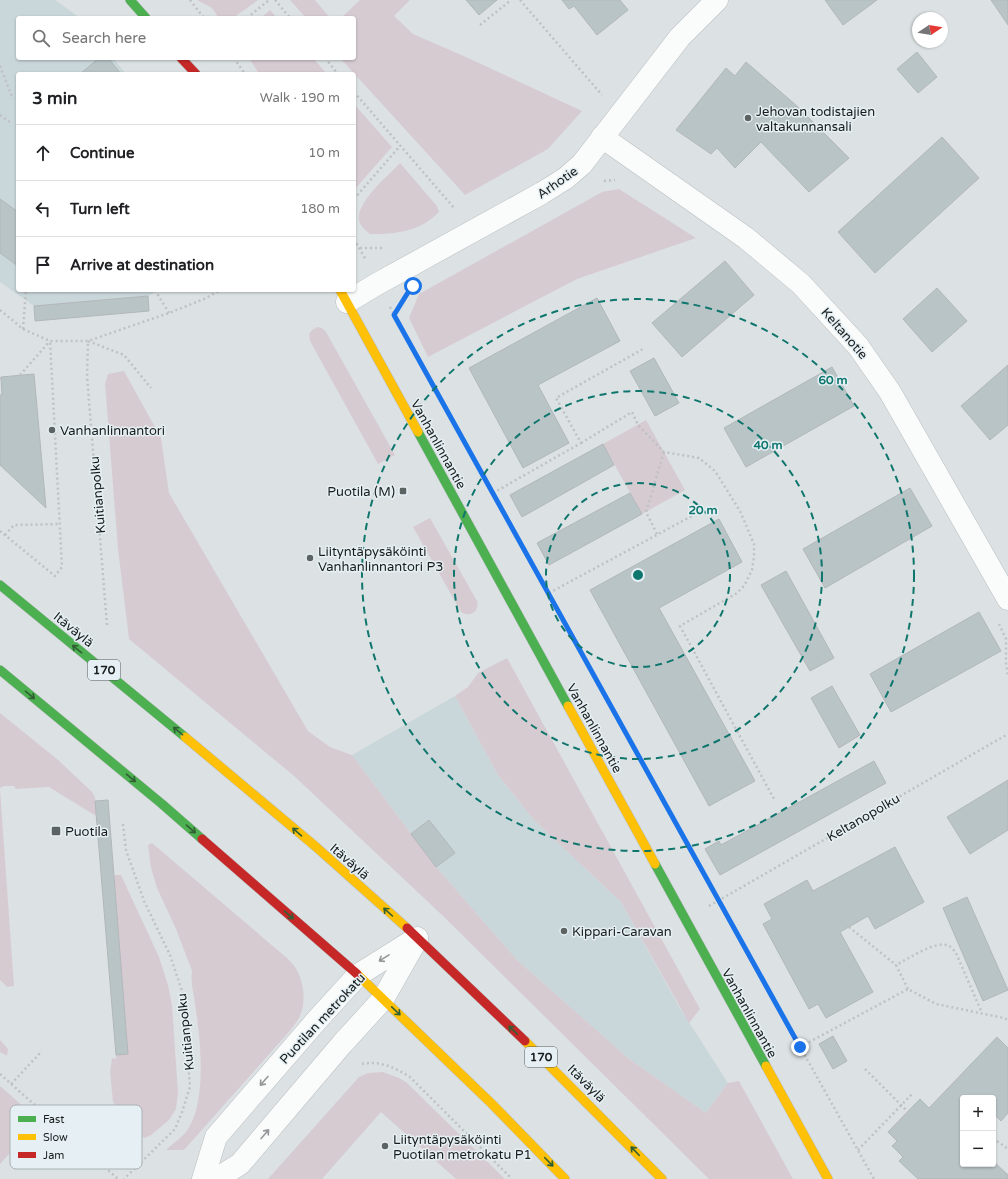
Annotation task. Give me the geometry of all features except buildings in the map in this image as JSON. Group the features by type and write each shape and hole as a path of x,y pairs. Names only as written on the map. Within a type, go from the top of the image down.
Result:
{"main road":[{"path":"130,0 144,16"},
{"path":"184,60 194,72"},
{"name":"Vanhanlinnantie","path":"343,296 828,1179"},
{"name":"Itäväylä","path":"0,586 208,756 327,858 417,938 581,1095 662,1179"},
{"path":"0,670 162,804 358,975 492,1104 565,1179"}],"street":[{"name":"Arhotie","path":"356,291 377,284 542,193 566,178 582,164 680,37 717,0"},
{"name":"Keltanotie","path":"602,137 746,238 801,284 858,346 890,392 1008,599"},
{"name":"Arhotie","path":"343,296 354,292"},
{"name":"Puotilan metrokatu","path":"203,1179 216,1137 317,1020 358,975 417,938"},
{"path":"216,1179 240,1164 342,1044 383,999 417,938"}],"path":[{"path":"190,0 202,16"},
{"path":"249,16 269,0"},
{"path":"275,0 288,16"},
{"path":"480,25 511,0"},
{"path":"520,0 606,100"},
{"path":"235,60 244,72"},
{"path":"326,60 336,72"},
{"path":"0,66 13,99"},
{"path":"356,94 458,213"},
{"path":"0,115 11,123"},
{"path":"356,197 400,146"},
{"path":"601,182 618,180"},
{"path":"356,242 360,248"},
{"path":"23,329 26,292"},
{"path":"155,292 169,313"},
{"path":"0,310 23,329 50,341 88,341 169,313 217,292"},
{"path":"404,299 394,315 874,1179"},
{"path":"20,375 50,341"},
{"path":"0,530 56,576 62,567 50,341"},
{"path":"88,341 124,355 150,388"},
{"name":"Kuitianpolku","path":"88,341 87,376 107,625"},
{"path":"581,443 556,398 643,349"},
{"path":"493,493 632,412 638,425 664,452 699,458 715,471 740,511 754,544 752,570 744,586 737,593 680,626 774,799"},
{"path":"657,534 646,512 664,452"},
{"path":"549,593 702,510"},
{"path":"5,535 14,525 60,524"},
{"path":"995,618 1006,639 1006,666 1008,675"},
{"name":"Keltanopolku","path":"718,900 1008,734"},
{"name":"Kuitianpolku","path":"123,824 126,850 144,901 170,955 182,994 190,1087 175,1129 142,1161"},
{"path":"849,927 896,965 908,989 936,1004 1008,1020"},
{"path":"896,965 930,947 940,944 949,945 956,952 982,1014"},
{"path":"800,1047 908,989"},
{"path":"12,1084 42,1052"},
{"path":"865,1069 908,1112"},
{"path":"0,1074 35,1105"},
{"path":"405,1074 410,1077 512,1179"},
{"path":"858,1150 913,1093"},
{"path":"996,1140 1008,1149"},
{"path":"107,1169 118,1179"},
{"name":"Kuitianpolku","path":"124,1179 134,1169"}],"shaded area":[{"path":"0,0 55,0 77,16 16,16 16,60 115,60 124,72 16,72 16,292 156,292 148,296 34,306 0,282"},
{"path":"197,0 258,0 236,16 218,16 212,8"},
{"path":"290,0 315,0 328,16 304,16"},
{"path":"360,0 410,0 394,16 413,34 582,111 548,149 465,195 356,76 356,72 353,72 342,60 356,60 356,16 343,16"},
{"path":"270,10 275,16 263,16"},
{"path":"250,60 315,60 325,72 258,72"},
{"path":"356,106 392,147 356,188"},
{"path":"400,163 437,206 439,212 424,224 415,228 398,232 370,234 363,228 359,220 359,213 374,189"},
{"path":"619,189 696,238 577,279 428,357 409,318 419,294 602,192"},
{"path":"317,327 322,328 326,332 395,455 378,464 310,341 309,334"},
{"path":"124,371 161,438 169,493 308,731 330,747 352,755 436,867 517,960 629,1059 706,1113 728,1083 739,1081 793,1179 709,1179 442,915 294,776 129,639 118,549 105,384 108,374"},
{"path":"646,420 685,490 642,514 603,444"},
{"path":"430,518 477,601 477,608 471,614 464,614 461,612 413,527"},
{"path":"507,658 700,1009 689,1023 621,902 534,820 498,775 455,696 468,687 478,673"},
{"name":"Kippari-Caravan","path":"455,696 498,775 534,820 621,902 678,1005 728,1083 706,1113 629,1059 517,960 436,867 352,755"},
{"path":"0,713 57,759 92,792 95,797 96,816 49,787 16,789 14,786 4,786 0,788"},
{"path":"0,789 14,986 7,987 0,980"},
{"path":"152,843 287,958 294,966 301,979 304,999 299,1018 294,1026 184,1150 166,1150 185,1133 192,1122 197,1107 201,1074 198,1024 192,986 192,971 176,929 157,888 151,868 148,845"},
{"path":"114,875 121,875 159,957 168,985 172,1005 178,1093 176,1109 169,1120 145,1138 142,1136 142,1105 115,1105 113,1102 110,1072 112,1058 116,1059 116,1055 128,1054"},
{"path":"0,1040 8,1049 7,1056 0,1052"},
{"path":"383,1072 406,1082 505,1179 456,1179 381,1112 322,1179 268,1179 359,1077 368,1073"},
{"path":"0,1086 22,1105 10,1105 10,1153 0,1164"}],"traffic: fast":[{"path":"130,0 144,16"},
{"path":"418,432 568,706"},
{"path":"0,585 185,737"},
{"path":"0,670 202,839"},
{"path":"655,864 766,1066"}],"traffic: slow":[{"path":"341,292 418,432"},
{"path":"568,706 655,864"},
{"path":"185,737 315,846 407,928"},
{"path":"357,974 492,1104 565,1179"},
{"path":"525,1041 662,1179"},
{"path":"766,1066 828,1179"}],"traffic: jam":[{"path":"183,60 194,72"},
{"path":"202,839 357,974"},
{"path":"407,928 525,1041"}],"place":[{"name":"Jehovan todistajien valtakunnansali","path":"748,118"},
{"name":"Vanhanlinnantori","path":"52,430"},
{"name":"Puotila (M)","path":"403,491"},
{"name":"Liityntäpysäköinti Vanhanlinnantori P3","path":"310,558"},
{"name":"Puotila","path":"56,831"},
{"name":"Kippari-Caravan","path":"564,931"},
{"name":"Liityntäpysäköinti Puotilan metrokatu P1","path":"385,1146"}],"route":[{"path":"413,286 394,315 800,1047"}]}
